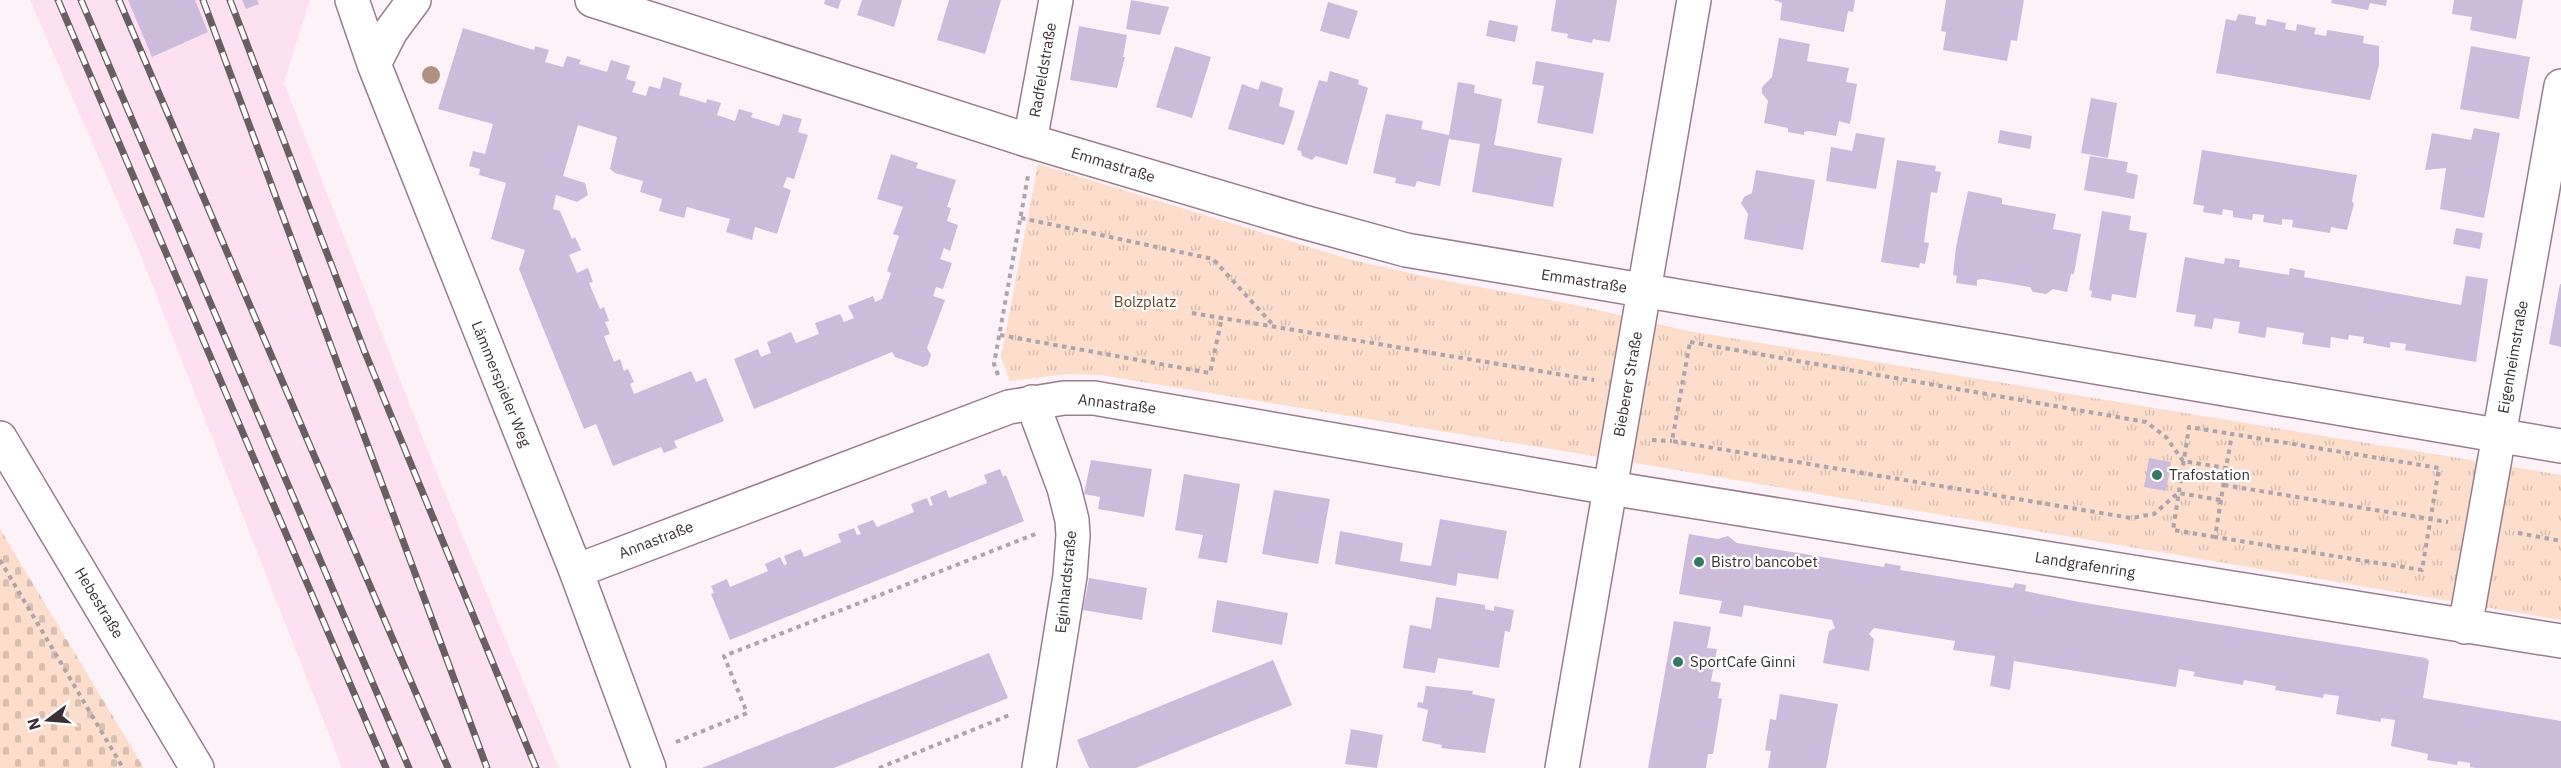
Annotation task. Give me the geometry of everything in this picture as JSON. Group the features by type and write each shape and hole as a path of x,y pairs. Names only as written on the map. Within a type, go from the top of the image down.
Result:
{"street":[{"name":"Lämmerspieler Weg","path":"352,0 374,64 576,571 647,762"},
{"path":"374,64 391,31 414,0"},
{"name":"Emmastraße","path":"592,0 1030,141 1300,221 1406,250 1644,290"},
{"name":"Radfeldstraße","path":"1030,141 1056,0"},
{"name":"Bieberer Straße","path":"1562,768 1694,0"},
{"name":"Eigenheimstraße","path":"2465,627 2561,86"},
{"path":"1644,290 2561,446"},
{"name":"Annastraße","path":"576,571 1020,404 1094,398 1610,488"},
{"name":"Eginhardstraße","path":"1020,404 1064,488 1072,520 1070,576 1038,768"},
{"name":"Hebestraße","path":"0,438 198,768"},
{"name":"Landgrafenring","path":"1610,488 2561,642"}],"path":[{"path":"1020,404 994,364 1028,182 1030,141"},
{"path":"1021,218 1213,259 1274,326"},
{"path":"1192,313 1595,380"},
{"path":"1000,334 1210,373 1222,317"},
{"path":"2178,493 2154,514 2131,518 1672,441 1690,342 2146,422 2166,437 2183,461 2226,468"},
{"path":"2189,427 2439,468 2422,570 2173,530 2183,461 2189,427"},
{"path":"2215,537 2232,434"},
{"path":"2224,485 2561,541"},
{"path":"2178,493 2221,500"},
{"path":"647,762 747,713 724,657 1072,520"},
{"path":"0,560 123,768"},
{"path":"879,768 1050,699"}],"shaded area":[{"path":"30,0 310,0 284,83 433,464 559,768 342,768 136,244"}],"green space":[{"name":"Bolzplatz","path":"1038,164 1348,259 1436,279 1571,304 1688,331 2561,475 2561,620 1618,460 1100,375 1068,374 1010,381 1001,357"},
{"path":"0,529 144,768 0,768"}],"building":[{"path":"128,0 195,0 208,32 152,57"},
{"path":"242,0 257,0 259,4 246,9"},
{"path":"825,0 841,0 838,9 824,4"},
{"path":"862,0 902,0 894,27 857,15"},
{"path":"949,0 1001,0 985,54 937,40"},
{"path":"1131,0 1169,7 1160,35 1126,29"},
{"path":"1556,0 1617,0 1610,42 1593,39 1592,43 1567,38 1568,34 1551,31"},
{"path":"1774,0 1855,0 1853,12 1848,11 1844,32 1780,20 1782,3"},
{"path":"1946,0 2024,0 2017,41 2011,40 2007,61 1943,50 1946,32 1941,31"},
{"path":"2332,0 2387,0 2386,6 2370,3 2368,10 2331,3"},
{"path":"2454,0 2523,0 2516,39 2470,30 2472,17 2452,14"},
{"path":"1328,2 1358,11 1349,39 1320,31"},
{"path":"2238,14 2256,17 2255,24 2266,26 2267,19 2286,23 2285,29 2296,31 2297,24 2316,28 2314,34 2326,36 2327,30 2364,36 2363,43 2379,46 2379,65 2370,100 2216,73 2226,19 2236,21"},
{"path":"1489,20 1518,26 1515,42 1486,36"},
{"path":"1079,26 1127,35 1123,57 1125,57 1117,88 1070,80"},
{"path":"463,28 534,50 535,46 549,50 545,62 563,67 567,56 581,60 579,64 607,72 611,60 630,66 626,79 636,82 632,92 646,96 649,86 660,89 663,77 682,83 679,95 706,103 707,99 721,103 717,115 735,121 739,109 753,113 751,117 779,126 783,114 802,119 798,132 808,135 794,179 787,177 783,187 791,190 777,234 755,227 752,240 726,232 730,219 687,207 684,218 659,211 662,199 640,192 643,181 615,173 610,169 617,137 578,125 563,176 585,183 588,195 577,202 556,195 553,209 560,211 572,239 575,237 581,250 569,255 577,273 588,268 593,282 589,283 600,309 604,307 609,321 605,322 610,334 604,336 614,362 620,359 624,371 628,369 634,382 630,384 634,394 691,371 696,382 706,378 724,421 674,441 677,448 664,453 661,447 613,466 596,424 584,429 519,269 525,250 491,239 506,183 479,175 480,169 469,166 473,151 485,154 493,124 438,109"},
{"path":"1779,38 1810,44 1807,61 1849,68 1846,82 1857,84 1850,124 1839,121 1836,136 1809,131 1804,132 1804,135 1788,132 1788,128 1764,123 1768,101 1762,93 1762,87 1772,77"},
{"path":"1175,46 1211,57 1192,118 1156,107"},
{"path":"2471,46 2530,57 2519,119 2460,109"},
{"path":"1536,61 1604,73 1593,134 1537,123 1544,86 1532,84"},
{"path":"1330,71 1359,80 1358,84 1368,88 1347,165 1316,156 1312,160 1302,156 1301,151 1297,150 1319,80 1327,82"},
{"path":"1261,81 1283,88 1279,106 1295,111 1284,145 1228,129 1242,84 1258,90"},
{"path":"1458,82 1475,85 1474,93 1502,99 1494,145 1562,158 1553,207 1472,192 1480,144 1449,139 1440,186 1417,181 1415,187 1395,183 1396,178 1373,173 1386,114 1423,121 1421,129 1449,135"},
{"path":"2091,98 2117,103 2108,158 2081,153"},
{"path":"2474,128 2500,133 2484,218 2440,209 2446,168 2425,170 2432,133 2471,140"},
{"path":"2000,130 2032,136 2030,149 1998,143"},
{"path":"1856,133 1885,138 1876,189 1826,181 1831,147 1852,151"},
{"path":"2202,150 2357,175 2352,201 2354,204 2347,230 2331,227 2330,233 2292,227 2293,220 2282,219 2282,225 2263,222 2264,215 2253,214 2252,220 2233,217 2233,211 2223,209 2222,215 2203,212 2204,206 2193,204"},
{"path":"891,154 918,163 916,168 956,180 947,207 951,208 947,221 958,225 950,251 944,248 940,259 952,263 943,289 936,287 933,296 945,300 927,348 931,355 928,365 923,367 895,357 892,352 754,409 734,359 758,349 761,357 771,353 767,342 791,332 796,343 819,334 815,323 840,314 844,322 854,318 848,306 873,296 875,302 882,299 891,273 887,271 899,236 893,234 903,207 877,199"},
{"path":"2090,156 2128,162 2126,172 2138,175 2134,199 2084,190"},
{"path":"1897,160 1936,166 1935,171 1941,172 1937,193 1931,192 1924,242 1929,243 1925,264 1920,263 1919,268 1881,262"},
{"path":"1756,170 1815,180 1803,250 1744,239 1748,214 1741,203 1744,197 1752,193"},
{"path":"1968,191 2002,198 2002,204 2056,214 2053,229 2081,234 2074,274 2071,274 2067,292 2053,289 2046,294 2033,292 2030,287 1982,279 1977,280 1977,286 1956,283 1957,276 1953,275 1956,247"},
{"path":"2102,211 2131,216 2129,230 2147,233 2136,298 2112,294 2111,301 2091,297 2092,291 2089,290"},
{"path":"2456,228 2483,233 2480,249 2453,244"},
{"path":"2185,257 2224,264 2225,258 2240,260 2239,267 2289,275 2290,268 2305,271 2304,277 2461,305 2466,276 2488,279 2476,362 2405,350 2406,344 2390,342 2390,348 2363,343 2364,337 2349,335 2348,340 2331,337 2330,348 2302,344 2304,333 2267,327 2265,338 2238,333 2240,322 2214,318 2212,329 2194,326 2196,315 2176,312"},
{"path":"2561,284 2561,347 2549,344"},
{"name":"Trafostation","path":"2149,458 2171,462 2166,491 2144,487"},
{"path":"1091,460 1152,469 1144,517 1098,509 1100,497 1084,494"},
{"path":"1000,469 1003,477 1006,475 1024,521 730,640 711,594 714,593 711,586 727,579 730,587 768,571 765,564 780,557 784,565 787,564 784,556 801,549 804,557 841,542 838,534 854,528 857,535 861,534 857,526 873,520 877,527 914,512 911,504 927,498 930,506 933,505 930,497 946,490 949,498 987,483 984,475"},
{"path":"1184,474 1240,484 1227,563 1198,558 1203,535 1175,530"},
{"path":"1274,490 1330,499 1318,564 1262,554"},
{"path":"1440,519 1507,531 1498,579 1458,573 1456,586 1335,564 1340,531 1403,543 1400,561 1431,566"},
{"path":"1689,534 1718,539 1728,536 1737,543 1884,567 1885,563 1901,566 1900,570 2013,588 2015,583 2026,585 2025,591 2079,602 2426,658 2429,661 2423,698 2561,721 2561,768 2476,768 2470,767 2470,763 2458,761 2457,765 2427,760 2428,754 2391,746 2395,720 2381,718 2381,722 2336,714 2339,696 2324,694 2323,698 2275,690 2276,686 2244,680 2243,685 2193,676 2195,672 2179,669 2176,687 2014,661 2010,690 1990,686 1995,656 1953,650 1955,641 1874,628 1869,634 1874,639 1869,671 1823,663 1829,631 1835,628 1832,620 1744,605 1742,617 1719,613 1722,601 1679,594"},
{"path":"1089,578 1147,588 1142,620 1083,610"},
{"path":"1436,597 1485,605 1485,609 1494,611 1494,606 1514,610 1510,632 1505,631 1499,668 1438,658 1435,673 1403,668 1410,625 1431,629"},
{"path":"1217,600 1288,613 1282,645 1212,632"},
{"path":"1674,621 1711,627 1707,648 1717,649 1711,681 1721,683 1718,698 1722,699 1713,754 1708,754 1706,768 1648,768"},
{"path":"989,653 1008,698 834,768 702,768"},
{"path":"1273,660 1292,705 1136,768 1089,768 1077,740"},
{"path":"1426,686 1473,691 1472,694 1495,699 1485,753 1441,748 1442,745 1422,741 1428,710 1417,707 1418,702 1423,703"},
{"path":"1780,694 1838,704 1826,768 1768,768 1771,751 1765,750 1770,719 1776,720"},
{"path":"1351,729 1383,735 1377,768 1345,764"}],"railway":[{"path":"58,0 386,768"},
{"path":"81,0 409,768"},
{"path":"119,0 448,768"},
{"path":"203,0 487,768"},
{"path":"230,0 364,350 536,768"}],"place":[{"name":"Trafostation","path":"2157,475"},
{"name":"Bistro bancobet","path":"1699,562"},
{"name":"SportCafe Ginni","path":"1678,662"}]}
